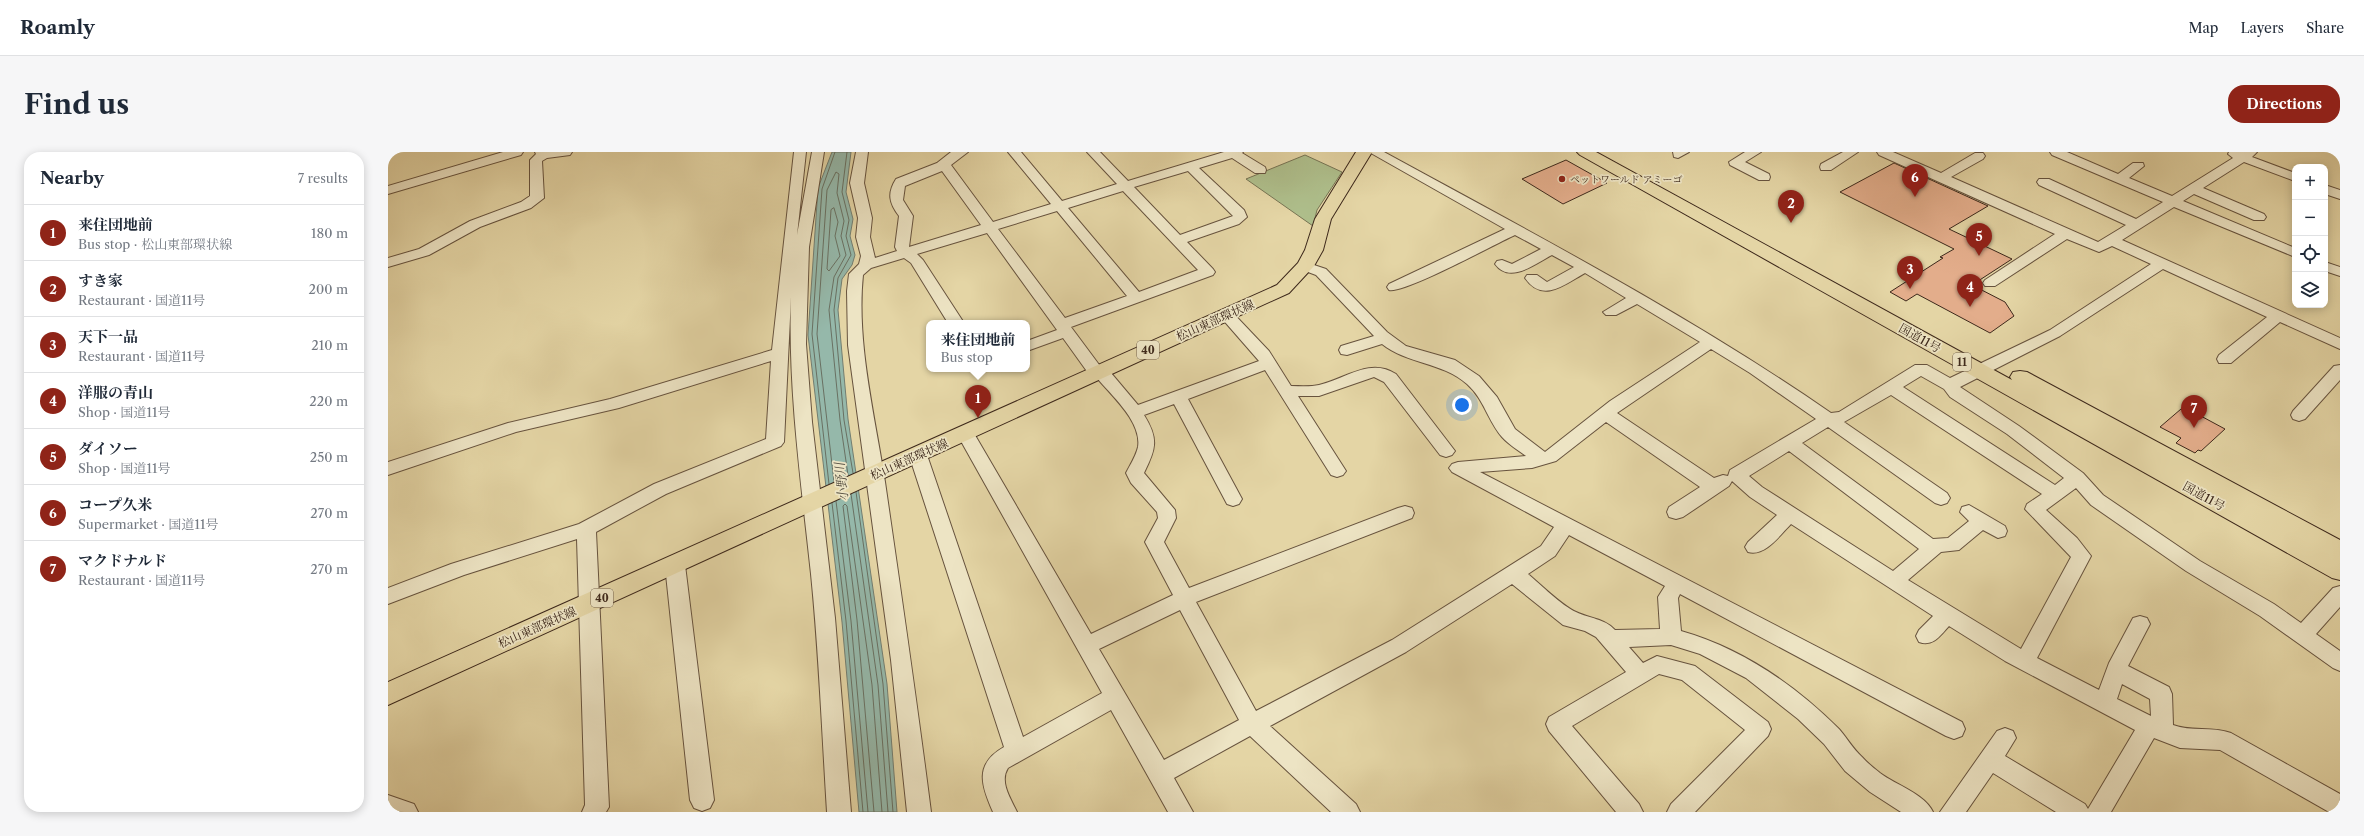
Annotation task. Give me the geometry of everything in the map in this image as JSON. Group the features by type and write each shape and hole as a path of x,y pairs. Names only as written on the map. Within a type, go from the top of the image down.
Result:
{"main road":[{"name":"松山東部環状線","path":"388,694 966,434 1098,372 1283,289 1305,266 1314,250 1323,219 1364,152"},
{"name":"国道11号","path":"1585,152 2340,571"},
{"name":"国道11号","path":"1611,152 2340,551"}],"street":[{"path":"388,190 515,152"},
{"path":"388,263 424,252 475,224 526,205 537,198 536,160 543,153 550,155 566,152"},
{"path":"388,596 458,569 586,530 660,489 775,442 778,353 789,233 800,152"},
{"path":"818,152 802,249 798,343 814,502 839,812"},
{"path":"862,152 857,183 865,218 863,237 868,256 866,265"},
{"path":"954,320 916,260 902,247 906,216 897,205 898,186 908,178 944,165 954,154 962,152"},
{"path":"1014,152 1136,297"},
{"path":"1030,345 1136,297 1208,272 1127,185 1093,152"},
{"path":"1375,152 1585,267 1756,370 1829,419 1941,498"},
{"path":"1755,152 1735,162 1764,177"},
{"path":"1826,167 1852,152"},
{"path":"1883,152 2099,248 2192,188 2247,155"},
{"path":"2056,152 2292,252"},
{"path":"2230,152 2247,155 2292,176"},
{"path":"919,812 901,660 870,477 856,345 854,291 856,274 866,265 906,252 1235,153 1260,170"},
{"path":"2083,164 2099,154"},
{"path":"1941,178 1979,156"},
{"path":"944,165 1064,328 1098,372 1134,413 1146,438 1143,458 1135,473 1137,478 1166,510 1167,518 1154,542 1183,599 1252,724 1348,812"},
{"path":"1178,240 1234,221 1240,217 1239,213 1190,166"},
{"path":"2119,179 2138,166"},
{"path":"2059,176 2038,184 2136,224"},
{"path":"2192,188 2259,217"},
{"path":"2328,190 2340,195"},
{"path":"1394,287 1442,266 1452,259 1516,229"},
{"path":"1990,283 2066,233"},
{"path":"2111,240 2340,344"},
{"path":"1502,264 1512,270 1552,249"},
{"path":"1950,385 1977,370 1995,363 2055,333 2162,263"},
{"path":"1305,266 1321,272 1385,338 1400,350 1449,364 1462,371 1473,380 1491,401 1508,433 1542,459"},
{"path":"1532,278 1547,288 1585,267"},
{"path":"2328,267 2340,272"},
{"path":"1611,312 1638,298"},
{"path":"1226,314 1268,363 1337,471"},
{"path":"2226,359 2278,316"},
{"path":"1347,350 1385,338"},
{"path":"1710,342 1616,405 1608,414 1564,447 1542,459 1532,462 1509,462 1458,468 1954,729"},
{"path":"388,469 508,429 613,404 778,353"},
{"path":"1134,413 1268,363"},
{"path":"1676,512 1713,487 1736,475 1829,419 1843,417 1921,369 1950,385 1956,393 2013,430 2077,478 2097,500 2193,566 2229,586 2340,662"},
{"path":"2299,415 2340,370"},
{"path":"1286,391 1319,391 1373,372 1382,372 1390,378 1446,451"},
{"path":"1891,387 2056,494"},
{"path":"1178,396 1233,499"},
{"path":"1608,414 1713,487"},
{"path":"966,434 1181,812"},
{"path":"1790,443 1932,548"},
{"path":"918,455 1017,751"},
{"path":"1736,475 1756,492 1790,514 1948,615 2024,661 2156,729 2180,738 2223,740 2340,806"},
{"path":"2024,661 2081,556 2075,547 2047,523 2034,509 2077,478"},
{"path":"1086,646 1183,599 1406,513"},
{"path":"1755,547 1790,514"},
{"path":"1894,581 1932,548 1937,545 1952,545 1976,517 1998,532"},
{"path":"1159,774 1399,646 1548,551 1566,525"},
{"path":"586,530 597,807 594,812"},
{"path":"675,565 702,800"},
{"path":"1513,573 1570,619 1590,624 1603,631 1641,674"},
{"path":"1671,637 1668,597 1677,583"},
{"path":"2302,635 2340,594"},
{"path":"1926,636 1948,615"},
{"path":"2105,703 2116,670 2140,624"},
{"path":"1609,639 1671,637 1706,647 1753,672 1806,712 1832,737 1853,764 1873,781 1921,812"},
{"path":"1631,812 1557,724 1657,665 1688,672 1760,729 1679,812"},
{"path":"2098,812 2156,729 2161,694 2116,670"},
{"path":"1005,812 995,788 993,769 1000,761 1115,697"},
{"path":"1952,812 2005,738"},
{"path":"1990,759 2077,812"},
{"path":"388,806 406,812"}],"green space":[{"path":"1305,155 1342,172 1317,210 1313,226 1246,179"}],"water":[{"name":"小野川","path":"832,152 851,152 846,192 853,219 850,236 855,255 852,265 842,279 838,310 848,419 887,684 897,812 859,812 842,622 808,335 818,188"}],"building":[{"path":"1566,160 1607,183 1563,204 1522,179"},
{"path":"1894,163 1988,206 1949,229 2012,259 1972,285 2005,302 2014,316 1990,333 1917,294 1906,301 1890,292 1943,258 1940,257 1954,249 1840,192"},
{"path":"2181,409 2196,417 2199,415 2225,429 2201,451 2198,450 2195,453 2176,443 2181,438 2160,427"}],"place":[{"name":"ペットワールド アミーゴ","path":"1562,179"},
{"name":"コープ久米","path":"1915,197"},
{"name":"すき家","path":"1791,223"},
{"name":"ダイソー","path":"1979,256"},
{"name":"天下一品","path":"1910,289"},
{"name":"洋服の青山","path":"1970,307"},
{"name":"来住団地前","path":"978,418"},
{"name":"マクドナルド","path":"2194,428"}]}
